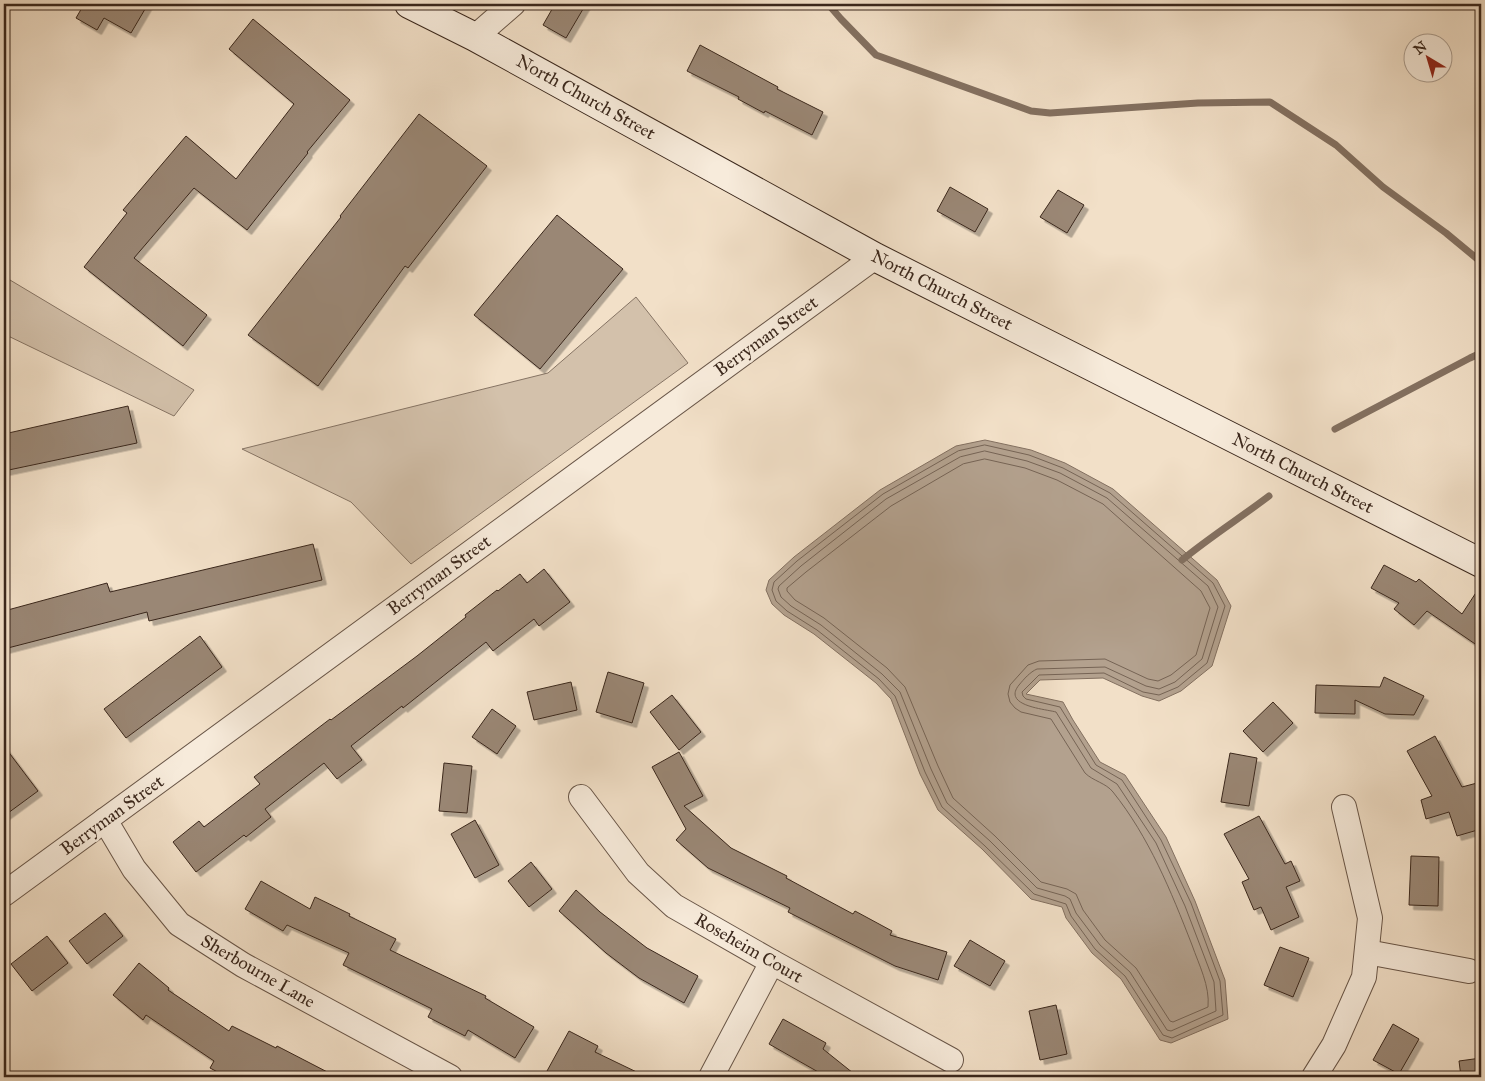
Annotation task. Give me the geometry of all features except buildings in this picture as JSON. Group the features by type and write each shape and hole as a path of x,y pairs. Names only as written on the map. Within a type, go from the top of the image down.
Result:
{"main road":[{"name":"North Church Street","path":"409,4 475,36 875,257 1481,563"}],"street":[{"path":"475,36 513,4"},
{"name":"Berryman Street","path":"4,894 875,257"},
{"name":"Roseheim Court","path":"580,797 638,873 674,906 950,1060"},
{"path":"1314,1077 1334,1045 1364,978 1367,952 1370,918 1344,807"},
{"name":"Sherbourne Lane","path":"105,820 134,869 179,924 243,965 450,1077"},
{"path":"1367,952 1469,971"},
{"path":"711,1077 772,962"}],"shaded area":[{"path":"10,280 194,390 174,416 4,334 4,288"},
{"path":"636,297 688,363 411,564 351,502 242,449 548,373"}],"water":[{"path":"985,440 1031,450 1065,463 1113,489 1217,580 1231,606 1212,666 1181,691 1159,701 1142,696 1103,678 1040,680 1026,694 1063,702 1100,762 1125,775 1166,837 1195,901 1225,980 1228,1019 1171,1043 1160,1040 1121,979 1092,953 1066,918 1062,907 1031,899 982,849 938,810 920,774 891,699 876,683 814,634 784,615 772,604 766,590 769,580 794,557 880,490 956,446"}],"waterway":[{"path":"828,4 876,55 1031,111 1050,113 1198,103 1270,102 1336,145 1383,187 1446,233 1481,262"},
{"path":"1335,429 1481,353"},
{"path":"1182,560 1269,496"}]}
